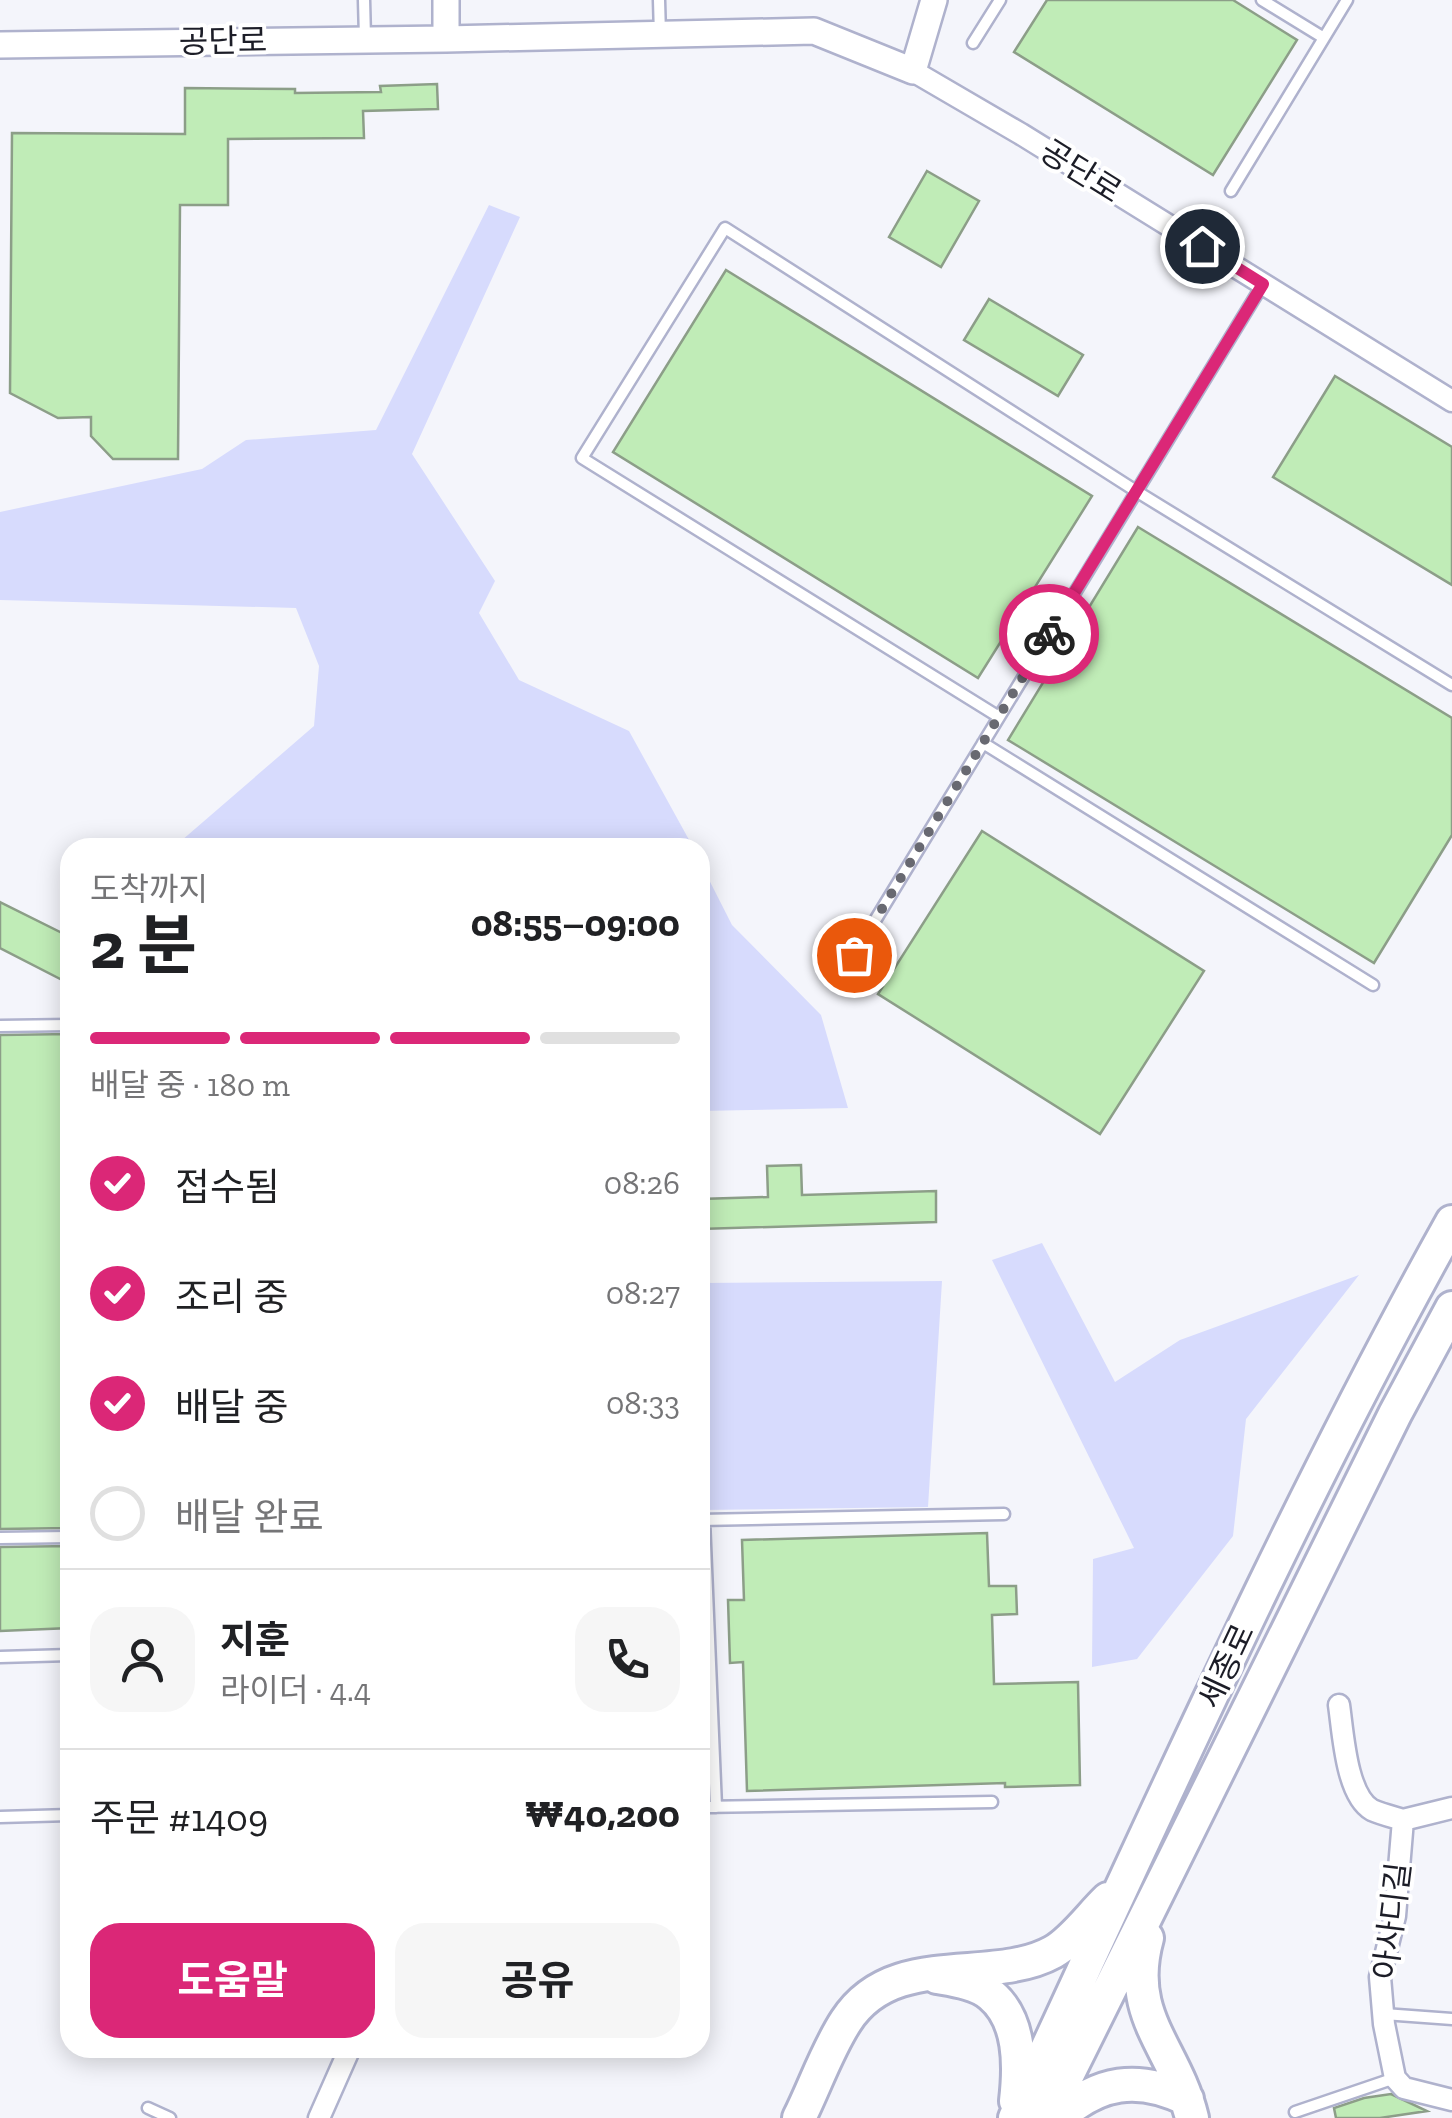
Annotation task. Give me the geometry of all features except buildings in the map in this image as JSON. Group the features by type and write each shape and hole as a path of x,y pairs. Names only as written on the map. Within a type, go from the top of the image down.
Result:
{"highway":[{"name":"세종로","path":"1014,2118 1252,1610 1404,1307 1452,1222"},
{"name":"세종로","path":"1046,2118 1395,1414 1452,1308"},
{"path":"800,2118 847,2018 872,1995 923,1974 1027,1962 1055,1952 1125,1881"},
{"path":"1161,1885 1140,1959 1140,1997 1190,2108"},
{"path":"923,1974 964,1982 990,1994 1006,2014 1020,2067 1014,2118"},
{"path":"1058,2118 1075,2102 1101,2088 1133,2084 1164,2088 1190,2108"}],"street":[{"path":"446,0 446,39"},
{"path":"913,71 934,0"},
{"name":"공단로","path":"0,45 660,36 814,30 913,71 1452,400"},
{"name":"아사디길","path":"1338,1705 1348,1767 1368,1808 1403,1820 1452,1808"},
{"name":"아사디길","path":"1395,2078 1380,1977 1395,1916 1403,1820"},
{"path":"319,2118 346,2058"},
{"path":"1395,2078 1404,2088 1452,2100"}],"lane":[{"path":"364,0 365,39"},
{"path":"659,0 660,36"},
{"path":"972,43 1000,0"},
{"path":"1262,0 1324,38"},
{"path":"1231,191 1347,0"},
{"path":"999,716 582,458 725,228 1136,492 1452,685"},
{"path":"854,955 1263,284"},
{"path":"983,743 1372,985"},
{"path":"0,1026 60,1025"},
{"path":"710,1520 1004,1514"},
{"path":"0,1538 60,1536"},
{"path":"0,1658 60,1655"},
{"path":"710,1684 716,1807"},
{"path":"710,1807 992,1802"},
{"path":"0,1818 60,1815"},
{"path":"1384,2014 1452,2019"},
{"path":"1296,2112 1395,2078"},
{"path":"148,2108 170,2118"}],"shaded area":[{"path":"489,205 520,217 412,454 495,581 479,613 519,680 629,731 688,838 184,838 314,726 319,666 296,608 0,600 0,512 202,469 246,440 376,430"},
{"path":"710,882 732,925 821,1015 848,1108 710,1111"},
{"path":"1042,1243 1115,1382 1180,1340 1359,1275 1246,1419 1233,1536 1137,1659 1092,1667 1093,1559 1134,1548 992,1260"},
{"path":"942,1281 928,1507 710,1510 710,1283"}],"way so far":[{"path":"854,955 1049,634"}],"route":[{"path":"1049,634 1263,284 1202,246"}]}
